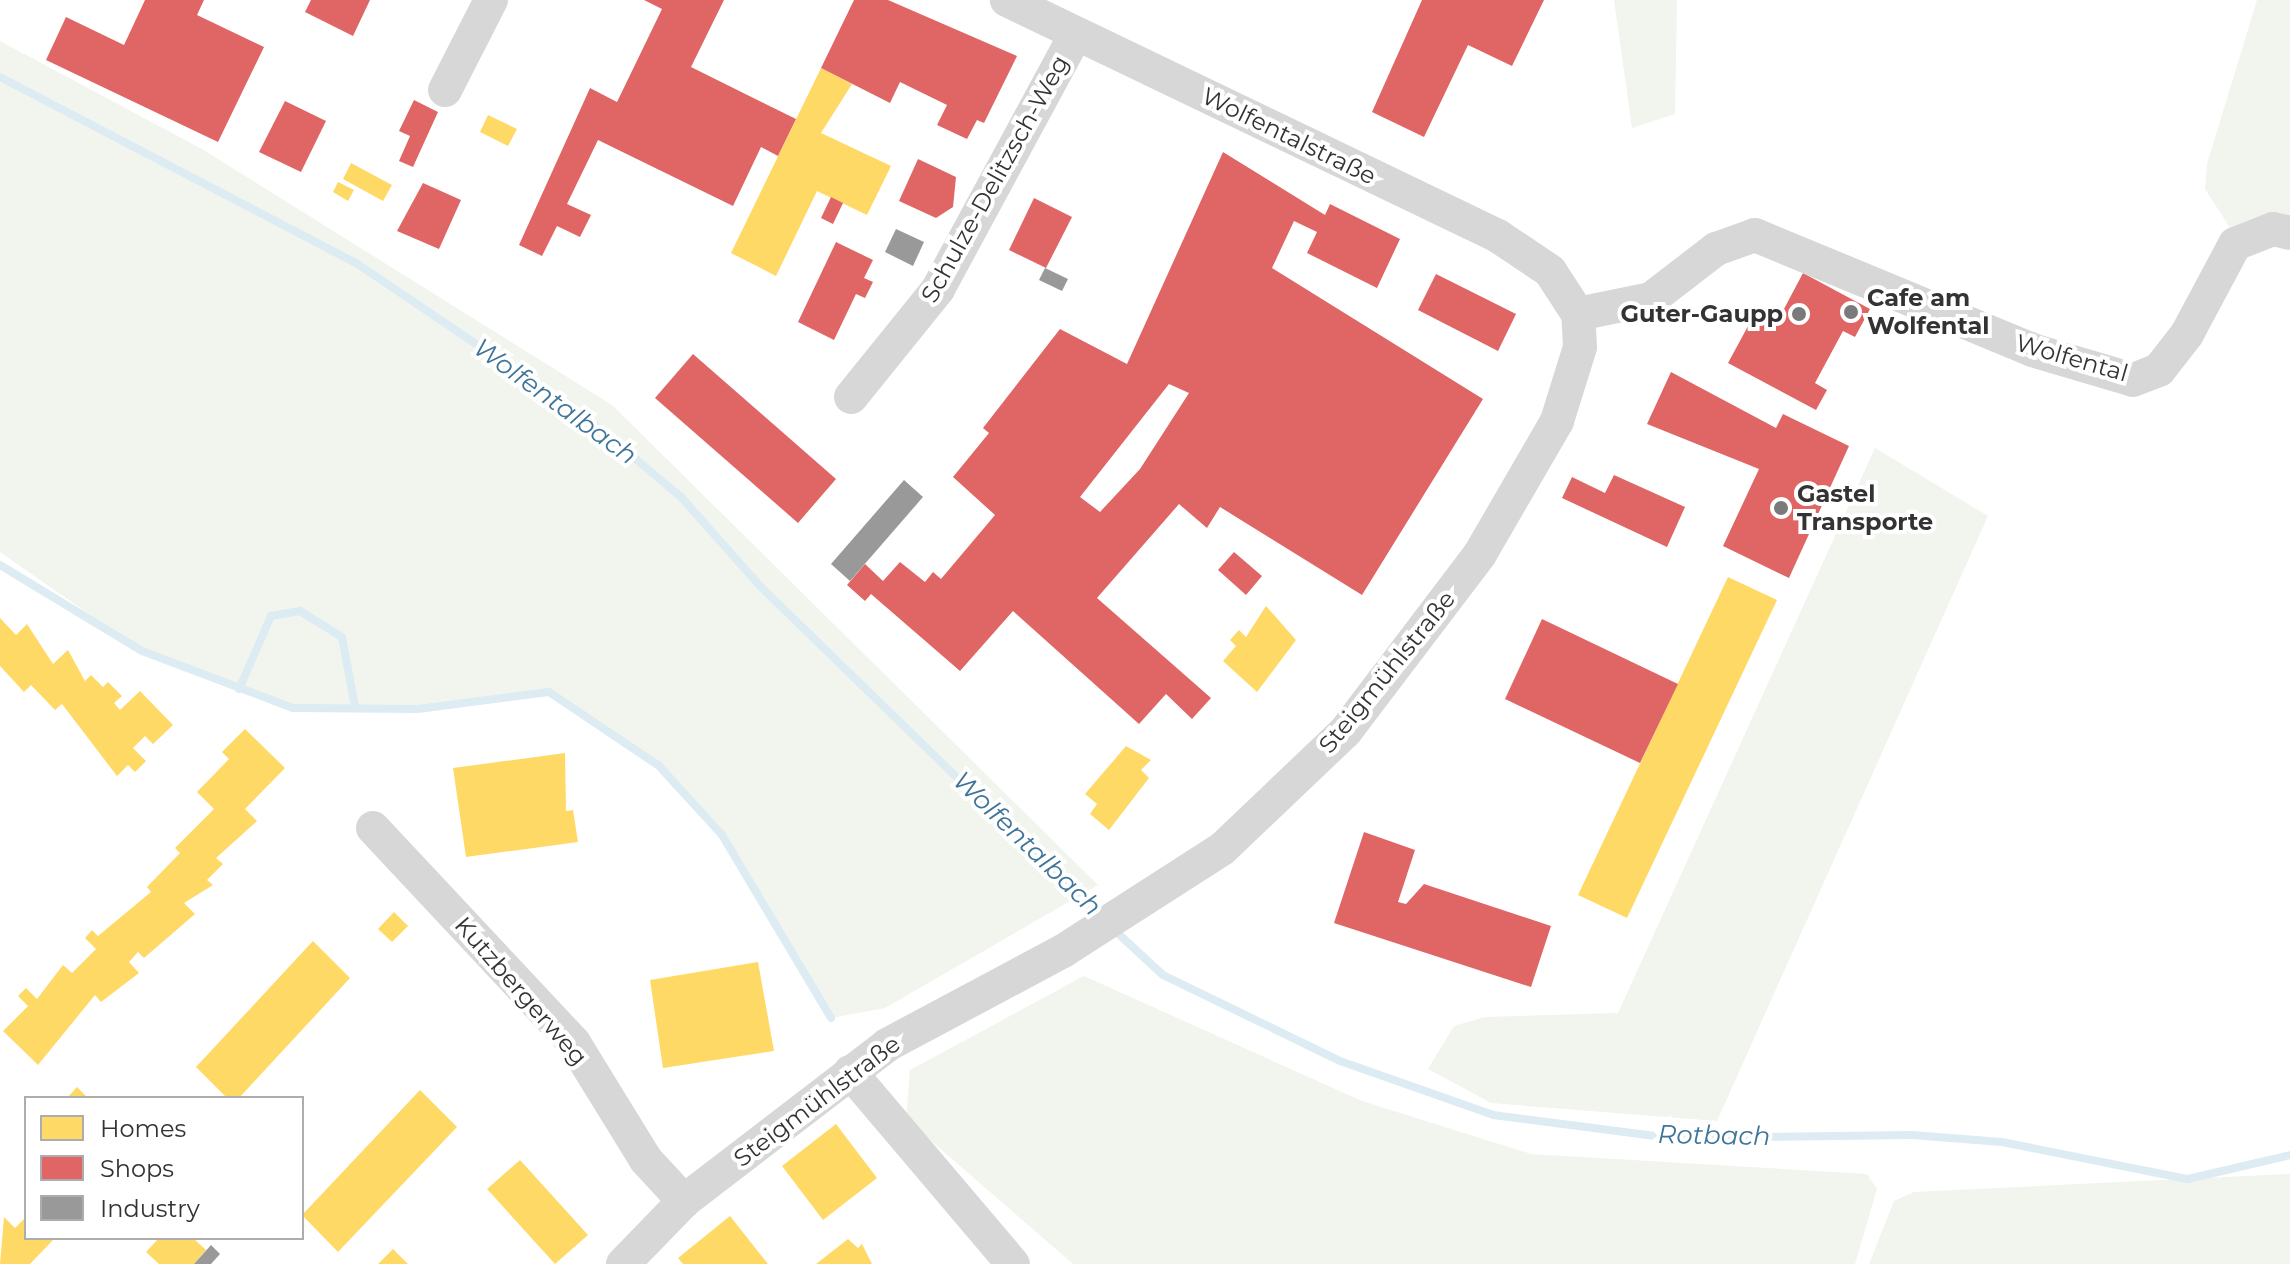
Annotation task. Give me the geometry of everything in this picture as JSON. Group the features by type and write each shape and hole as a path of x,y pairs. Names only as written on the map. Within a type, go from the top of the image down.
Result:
{"street":[{"path":"445,90 491,0"},
{"name":"Wolfentalstraße","path":"1007,0 1498,236 1550,271 1570,301"},
{"name":"Schulze-Delitzsch-Weg","path":"851,397 938,289 1076,34"},
{"name":"Wolfental","path":"1570,301 1651,299 1716,249 1755,235 2032,350 2133,380 2159,370 2187,334 2235,244 2273,229 2290,233"},
{"name":"Steigmühlstraße","path":"623,1264 684,1201 887,1045 1063,951 1222,849 1345,732 1461,580 1557,421 1580,347 1570,301"},
{"name":"Kutzbergerweg","path":"373,828 574,1043 646,1160 684,1201"},
{"path":"850,1072 1013,1264"}],"shaded area":[{"path":"1614,0 1677,0 1675,114 1632,128"},
{"path":"2257,0 2290,0 2290,228 2234,234 2205,189 2207,164"},
{"path":"0,41 202,149 612,405 1098,885 885,1008 831,1018 722,835 659,766 549,692 418,709 293,708 142,651 0,552"},
{"path":"1875,448 1988,516 1717,1121 1491,1103 1428,1069 1454,1026 1485,1017 1618,1013"},
{"path":"1084,976 1362,1101 1531,1154 1867,1174 1877,1189 1855,1264 1073,1264 906,1119 910,1070"},
{"path":"2290,1174 2290,1264 1869,1264 1894,1201 1914,1192"}],"building: Homes":[{"path":"821,68 852,84 821,133 891,166 867,215 817,191 776,276 731,253"},
{"path":"488,115 517,129 508,146 480,132"},
{"path":"351,163 392,185 383,201 343,179"},
{"path":"338,182 354,190 348,201 333,192"},
{"path":"1728,577 1777,600 1627,918 1578,895"},
{"path":"1266,606 1296,640 1257,692 1223,661 1236,646 1230,640 1239,630 1246,637"},
{"path":"0,618 16,635 27,624 53,664 68,650 85,681 91,675 103,687 108,682 122,696 114,703 120,710 140,691 173,725 153,744 145,736 133,748 146,761 135,772 128,765 117,776 62,704 55,710 31,685 24,692 0,666"},
{"path":"245,729 285,768 245,809 257,821 216,858 223,864 207,880 213,885 184,903 195,914 144,958 138,952 129,962 139,973 101,1002 95,995 38,1065 3,1031 28,1006 18,996 26,988 37,999 63,965 72,973 96,949 85,938 92,930 98,936 151,892 147,887 180,853 175,848 214,809 197,792 229,759 222,752"},
{"path":"1126,746 1151,760 1141,770 1149,778 1109,830 1090,814 1097,804 1085,794"},
{"path":"565,753 566,811 573,810 578,842 466,857 453,768"},
{"path":"394,912 408,926 392,942 378,929"},
{"path":"313,941 350,978 241,1096 225,1096 196,1067"},
{"path":"758,962 774,1051 663,1068 650,980"},
{"path":"77,1087 86,1096 69,1096"},
{"path":"420,1090 457,1127 338,1252 304,1217 304,1213"},
{"path":"836,1124 877,1178 823,1220 782,1166"},
{"path":"520,1160 588,1235 555,1264 487,1189"},
{"path":"730,1216 768,1264 683,1264 678,1258"},
{"path":"4,1217 15,1228 24,1219 24,1240 53,1240 30,1264 0,1264"},
{"path":"848,1239 858,1248 862,1244 872,1264 816,1264"},
{"path":"157,1240 195,1240 206,1250 194,1264 159,1264 146,1252"},
{"path":"393,1249 408,1264 378,1264"}],"building: Shops":[{"path":"145,0 204,0 197,15 264,47 218,142 46,60 66,17 124,45"},
{"path":"311,0 370,0 353,36 305,12"},
{"path":"644,0 724,0 691,67 796,119 778,156 761,147 733,206 598,140 567,204 591,215 580,237 557,226 542,256 519,245 590,88 617,102 662,9"},
{"path":"854,0 888,0 1017,56 984,123 977,120 967,139 937,125 947,105 900,82 890,103 821,68"},
{"path":"1422,0 1544,0 1512,66 1468,45 1424,137 1372,112"},
{"path":"414,100 438,112 413,167 399,161 410,136 399,131"},
{"path":"285,101 326,121 301,172 259,152"},
{"path":"1223,152 1325,215 1330,204 1400,239 1377,288 1307,253 1317,232 1294,221 1272,268 1483,399 1362,595 1220,507 1207,528 1179,504 1097,598 1211,698 1192,719 1166,694 1139,724 1013,611 960,671 871,594 865,601 847,585 865,564 883,581 900,562 925,582 933,572 941,579 995,515 953,477 989,433 983,428 1060,329 1127,364","holes":["1169,384 1189,393 1140,469 1100,512 1080,497"]},
{"path":"918,159 956,177 953,207 936,218 899,201"},
{"path":"423,183 461,200 439,249 397,231"},
{"path":"831,197 843,203 833,224 821,218"},
{"path":"1034,198 1072,217 1046,268 1009,250"},
{"path":"836,242 873,260 864,278 873,282 865,298 856,294 834,340 798,322"},
{"path":"1803,273 1870,309 1855,337 1843,331 1815,383 1827,390 1816,410 1728,363 1754,315 1775,326"},
{"path":"1436,274 1516,314 1498,351 1418,310"},
{"path":"693,354 836,479 798,523 655,398"},
{"name":"Gastel Transporte","path":"1671,372 1776,428 1783,414 1849,446 1789,578 1723,546 1759,469 1647,424"},
{"path":"1614,475 1685,507 1667,547 1562,498 1572,477 1605,493"},
{"path":"1234,552 1262,576 1246,595 1218,570"},
{"path":"1542,619 1678,684 1640,763 1505,699"},
{"path":"1364,832 1415,850 1398,902 1406,904 1424,884 1551,926 1531,987 1334,923"}],"building: Industry":[{"path":"896,229 924,242 913,266 885,252"},
{"path":"1045,268 1068,279 1062,291 1039,280"},
{"path":"904,480 923,497 850,581 831,564"},
{"path":"211,1245 220,1254 211,1264 194,1264"}],"waterway":[{"name":"Wolfentalbach","path":"0,77 359,265 589,420 681,497 761,587 1099,916"},
{"path":"0,565 142,651 293,708 418,709 549,692 659,766 722,835 831,1018"},
{"path":"239,689 271,616 300,611 342,637 355,707"},
{"name":"Rotbach","path":"1112,928 1163,975 1340,1061 1493,1115 1671,1138 1912,1135 2002,1142 2188,1179 2290,1155"}],"place":[{"name":"Cafe am Wolfental","path":"1851,312"},
{"name":"Guter-Gaupp","path":"1799,314"},
{"name":"Gastel Transporte","path":"1781,508"}]}
